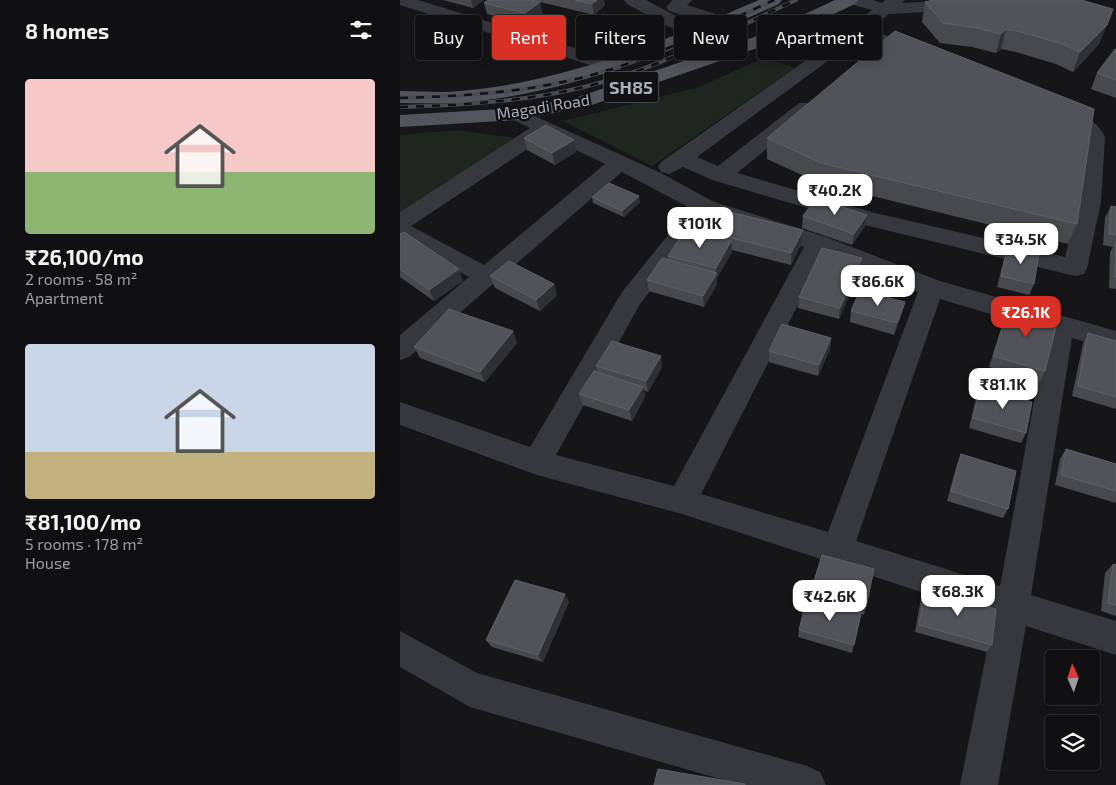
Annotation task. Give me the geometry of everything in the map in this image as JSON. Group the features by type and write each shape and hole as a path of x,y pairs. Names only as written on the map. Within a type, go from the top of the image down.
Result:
{"main road":[{"name":"Magadi Road","path":"739,15 773,0"},
{"name":"Magadi Road","path":"400,122 518,114 579,103 642,84 766,39 848,0"},
{"name":"Magadi Road","path":"400,97 467,97 534,86 612,66 674,42"}],"street":[{"path":"400,0 612,66"},
{"path":"633,0 674,22"},
{"path":"683,0 675,7 701,15"},
{"path":"855,0 925,7 948,0"},
{"path":"878,15 890,5"},
{"path":"882,49 933,61"},
{"path":"653,178 818,60"},
{"path":"720,175 819,97"},
{"path":"681,158 720,175 873,220 1075,268 1090,202 1095,137 1093,130 1087,125 1042,106"},
{"path":"518,114 653,178 704,206 818,243 932,288 1116,341"},
{"path":"400,224 546,127"},
{"path":"400,350 619,163"},
{"path":"537,462 631,298 704,206"},
{"path":"400,230 486,276"},
{"path":"682,502 818,243"},
{"path":"836,552 932,288"},
{"path":"979,785 1013,606 1061,326"},
{"path":"400,413 537,462 682,502 836,552 1116,638"},
{"path":"400,648 470,689 807,785"}],"shaded area":[{"path":"758,60 773,60 795,68 652,166 563,121 699,87"},
{"path":"457,130 516,138 400,213 400,135"}],"building":[{"path":"488,0 531,0 540,2 525,13 484,3"},
{"path":"575,0 597,0 592,4"},
{"path":"933,0 1081,0 1113,9 1107,25 1080,52 1062,44 1021,32 1006,29 1001,34 943,23 925,2"},
{"path":"895,31 1094,109 1077,224 821,163 767,138 860,60 882,60 882,42"},
{"path":"1116,49 1116,80 1097,73"},
{"path":"546,125 574,140 552,153 524,138"},
{"path":"609,183 639,196 622,211 592,197"},
{"path":"816,198 867,215 854,234 803,216"},
{"path":"1111,206 1116,207 1116,235 1109,234"},
{"path":"714,208 803,230 791,253 700,230"},
{"path":"686,229 731,241 716,268 668,256"},
{"path":"404,232 459,269 429,290 400,269 400,234"},
{"path":"1116,241 1116,277 1115,277"},
{"path":"1008,247 1039,254 1034,284 1001,276"},
{"path":"822,248 862,258 840,308 799,297"},
{"path":"662,258 717,273 703,296 647,280"},
{"path":"509,261 554,284 536,300 490,276"},
{"path":"860,290 905,302 897,323 851,311"},
{"path":"1009,306 1058,319 1045,371 993,356"},
{"path":"449,309 513,331 480,372 414,347"},
{"path":"782,324 831,338 819,365 769,351"},
{"path":"1088,333 1116,341 1116,397 1078,386"},
{"path":"612,341 661,356 646,381 596,366"},
{"path":"594,371 643,387 629,410 579,394"},
{"path":"980,388 1032,402 1026,433 973,418"},
{"path":"1066,449 1116,464 1116,491 1061,475"},
{"path":"961,454 1016,471 1008,509 951,491"},
{"path":"822,555 874,569 866,607 811,591"},
{"path":"1113,564 1116,565 1116,605 1108,603"},
{"path":"515,580 565,594 538,655 486,640"},
{"path":"925,590 996,609 992,645 919,625"},
{"path":"807,598 861,613 854,645 799,630"},
{"path":"658,769 745,784 745,785 654,785"}],"railway":[{"path":"400,98 450,96 525,89 599,73 644,58 688,40 774,0"},
{"path":"400,107 451,105 528,98 603,82 677,55 796,0"}]}
